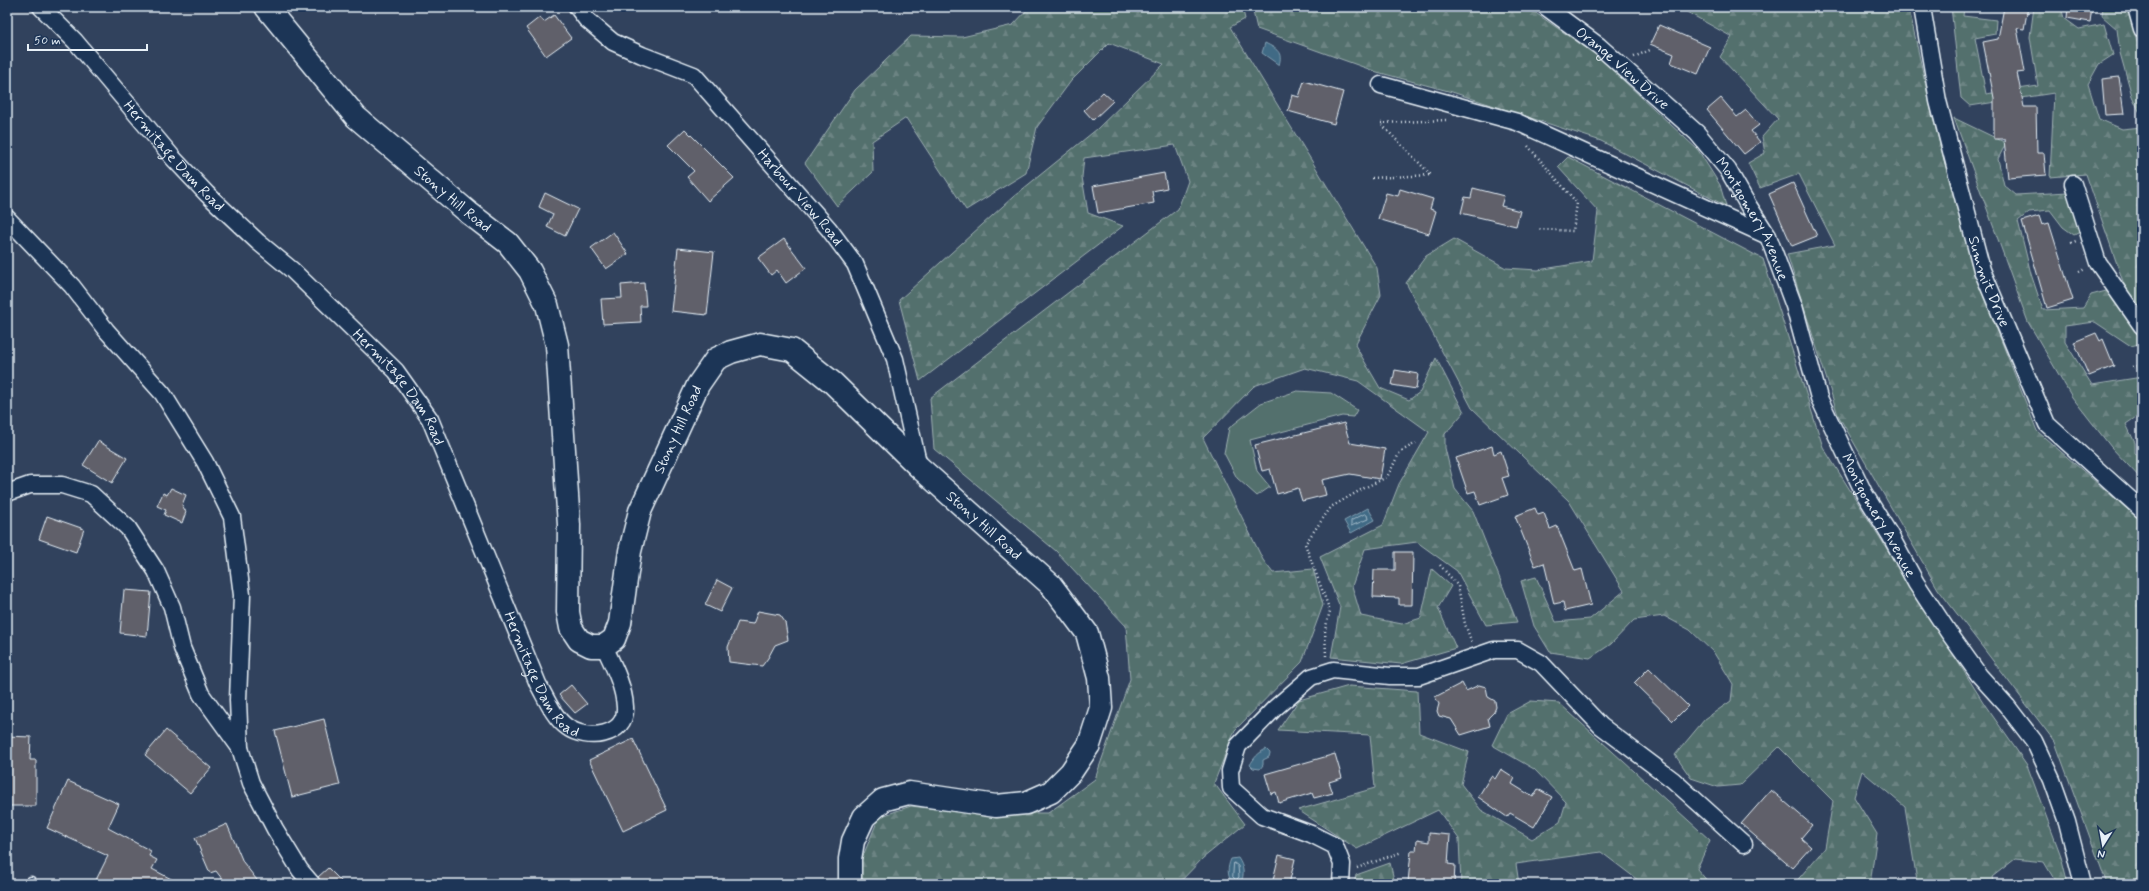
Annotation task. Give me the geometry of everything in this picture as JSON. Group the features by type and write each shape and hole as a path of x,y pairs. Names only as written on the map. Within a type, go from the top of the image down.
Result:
{"main road":[{"name":"Stony Hill Road","path":"266,7 356,117 469,214 508,243 530,271 547,305 557,345 569,525 568,612 571,628 578,640 591,646 604,646 614,639 620,623 630,552 640,511 698,384 716,359 731,352 760,344 792,350 833,383 919,467 1051,585 1087,633 1099,678 1101,708 1088,745 1072,772 1051,792 1026,803 996,806 909,793 884,800 864,817 853,841 850,859 850,884"}],"street":[{"name":"Hermitage Dam Road","path":"41,7 75,41 174,159 207,194 258,242 292,270 396,371 430,419 538,684 559,719 567,727 583,735 601,735 617,727 623,720 625,707 617,674 604,646"},
{"name":"Harbour View Road","path":"577,7 586,19 613,42 694,75 829,229 855,264 895,359 919,467"},
{"name":"Orange View Drive","path":"1546,7 1599,46 1697,133"},
{"name":"Summit Drive","path":"1922,7 1938,101 1982,270 2047,424 2142,510"},
{"path":"2136,7 2142,29"},
{"path":"1381,85 1516,122 1768,236"},
{"name":"Montgomery Avenue","path":"1697,133 1728,170 1768,236 1794,306 1819,398 1864,493 1890,535 1916,583 1949,633 1979,675 2008,706 2034,741 2052,780 2068,822 2083,884"},
{"path":"2073,184 2098,263 2142,326"},
{"path":"7,218 72,286 106,330 163,394 205,462 232,517 242,596 238,700 240,748 252,783 275,829 300,870 312,884"},
{"path":"7,493 30,485 62,486 91,494 128,528 156,571 172,607 182,648 201,694 240,748"},
{"path":"1341,878 1342,864 1335,846 1311,834 1262,816 1232,788 1230,771 1238,746 1275,708 1311,677 1333,670 1390,676 1419,676 1494,650 1518,650 1541,663 1601,726 1673,780 1744,844"}],"path":[{"path":"1372,178 1431,175 1380,123 1451,120"},
{"path":"1508,120 1577,203 1573,231 1538,229"},
{"path":"2133,367 2142,365"},
{"path":"1326,672 1325,630 1330,612 1305,544 1331,507 1366,487 1388,477 1400,452 1416,442"},
{"path":"1440,565 1458,586 1465,624 1478,656"},
{"path":"1341,878 1402,852"}],"green space":[{"path":"1030,7 1242,7 1245,19 1230,27 1377,268 1381,295 1355,345 1380,388 1409,400 1420,392 1436,358 1464,412 1445,434 1445,448 1455,489 1473,511 1517,622 1486,625 1457,571 1417,542 1365,549 1352,586 1361,616 1402,624 1421,618 1432,569 1451,586 1438,608 1456,648 1401,664 1331,657 1340,607 1320,557 1383,525 1399,484 1429,432 1358,381 1305,368 1254,386 1203,438 1263,560 1273,573 1313,569 1323,605 1302,662 1235,730 1214,783 1245,824 1203,858 1178,884 986,884 982,882 976,884 862,884 858,868 879,817 911,806 968,813 1048,813 1095,779 1130,679 1126,626 1056,551 934,449 930,398 1178,209 1188,181 1175,145 1084,158 1082,177 1088,213 1123,226 920,381 899,300 1013,197 1097,129 1164,64 1109,43 1071,81 1037,127 1026,173 966,210 906,118 872,141 873,172 837,206 805,163 855,90 911,36 962,37 1013,25"},
{"path":"1252,7 1408,7 1431,11 1434,7 1527,7 1595,54 1698,150 1720,185 1726,206 1601,141 1452,92 1377,72 1257,29"},
{"path":"1678,7 1893,7 1909,9 1932,114 1973,269 2037,431 2134,515 2142,519 2142,884 2107,884 2055,742 1938,589 1838,415 1787,254 1835,245 1799,174 1760,188 1748,163 1765,153 1762,137 1778,119 1720,57 1732,37"},
{"path":"1951,7 1964,7 1963,16 1996,20 1995,34 1975,38 1986,94 2038,86 2030,37 2034,7 2061,7 2064,18 2079,29 2104,24 2113,55 2099,64 2088,84 2099,119 2122,129 2142,127 2142,316 2129,299 2086,174 2050,177 2054,93 1970,106 1961,98"},
{"path":"2103,7 2131,7 2135,35 2142,54 2142,117 2132,96 2120,53 2117,29 2102,16"},
{"path":"1954,118 2006,143 1998,159 2004,185 2016,195 2068,192 2082,231 2074,235 2063,227 2050,210 2029,212 2018,221 2031,274 2043,310 2083,308 2091,295 2110,290 2142,333 2142,343 2131,346 2095,322 2065,326 2065,342 2092,385 2142,377 2142,413 2126,424 2135,443 2135,453 2142,458 2142,480 2111,447 2072,397 2028,322"},
{"path":"1568,157 1763,259 1823,447 1985,705 2027,765 2061,856 2068,884 2057,884 2044,862 2015,859 1992,877 1994,884 1915,884 1917,881 1905,807 1862,771 1854,797 1877,834 1870,884 1794,884 1825,848 1833,801 1779,747 1740,785 1718,787 1691,778 1675,755 1705,719 1731,701 1733,684 1714,653 1690,630 1664,616 1634,620 1611,644 1590,658 1550,652 1534,626 1521,581 1536,577 1556,622 1590,619 1624,591 1569,501 1472,408 1406,283 1426,256 1454,239 1506,268 1538,270 1592,261 1598,211 1558,167"},
{"path":"1297,391 1331,393 1357,410 1353,417 1342,416 1250,440 1257,471 1270,487 1257,496 1237,478 1224,453 1229,428 1261,403"},
{"path":"1349,686 1417,691 1419,733 1469,752 1461,784 1481,810 1532,839 1560,822 1566,802 1534,769 1492,745 1507,714 1531,701 1559,703 1710,840 1697,869 1710,884 1643,884 1601,852 1516,864 1519,884 1461,884 1459,839 1438,810 1357,849 1298,810 1375,788 1370,735 1278,730 1299,700"},
{"path":"1390,863 1395,884 1354,884 1356,875"}],"water":[{"path":"1265,43 1278,51 1280,57 1279,65 1262,53"},
{"path":"1368,508 1375,520 1351,533 1344,521"},
{"path":"1266,749 1270,753 1269,757 1263,760 1263,765 1260,769 1253,768 1250,765 1253,760 1258,754"},
{"path":"1238,858 1243,868 1243,877 1240,884 1233,884 1228,872 1229,866 1231,859"}],"building":[{"path":"2004,7 2028,7 2024,29 2017,28 2025,72 2017,73 2024,107 2036,107 2037,153 2044,153 2046,175 2008,178 2004,139 1994,139 1994,98 1983,42 1998,39"},
{"path":"2068,7 2092,7 2090,22 2067,18"},
{"path":"554,15 571,38 546,56 526,28 540,17 544,22"},
{"path":"1659,25 1710,47 1698,74 1671,63 1674,54 1650,44"},
{"path":"2119,77 2124,114 2105,115 2102,79"},
{"path":"1304,81 1343,92 1334,124 1288,111 1292,95 1299,97"},
{"path":"1103,92 1113,101 1093,120 1084,110"},
{"path":"1721,98 1737,117 1746,110 1759,125 1751,131 1760,142 1744,154 1707,110"},
{"path":"685,129 734,178 708,201 687,177 694,171 668,145"},
{"path":"1164,173 1167,188 1152,191 1154,203 1098,213 1093,186"},
{"path":"1793,183 1817,236 1792,246 1769,194"},
{"path":"1473,188 1504,196 1501,206 1520,211 1516,226 1461,213 1465,197 1471,198"},
{"path":"1400,189 1433,199 1430,209 1436,211 1429,234 1378,219 1386,193 1398,196"},
{"path":"545,193 578,209 565,236 547,227 553,214 539,207"},
{"path":"2039,216 2042,225 2049,223 2073,300 2047,308 2022,221"},
{"path":"613,232 628,254 606,269 591,248"},
{"path":"784,239 806,268 786,283 777,270 771,275 758,258"},
{"path":"678,248 714,252 707,315 671,311"},
{"path":"644,283 646,306 640,306 641,322 603,324 601,299 622,298 621,285"},
{"path":"2096,333 2100,341 2103,339 2114,366 2089,376 2074,342"},
{"path":"1395,370 1418,374 1416,389 1392,385"},
{"path":"1344,423 1350,443 1385,449 1380,479 1350,474 1322,480 1326,495 1302,501 1298,488 1277,494 1270,469 1262,471 1255,445"},
{"path":"98,441 127,458 112,483 83,465"},
{"path":"1492,446 1494,454 1501,451 1509,476 1502,478 1508,495 1480,505 1475,491 1468,493 1456,458"},
{"path":"171,488 186,495 182,505 186,512 182,523 164,515 166,510 157,506 163,493 167,495"},
{"path":"1535,508 1538,515 1544,513 1550,529 1557,526 1575,571 1582,569 1591,605 1565,611 1563,602 1554,604 1544,563 1535,566 1515,516"},
{"path":"47,516 84,529 76,552 39,539"},
{"path":"1395,552 1413,552 1412,605 1399,605 1399,598 1373,597 1374,570 1395,570"},
{"path":"717,580 732,588 720,612 705,605"},
{"path":"124,590 151,592 147,636 120,633"},
{"path":"758,611 780,615 785,622 788,640 775,645 762,666 729,662 728,647 738,622 753,624"},
{"path":"1649,668 1688,706 1673,721 1634,683"},
{"path":"1462,683 1466,691 1479,685 1486,687 1488,697 1495,701 1496,707 1494,712 1488,718 1490,726 1461,735 1451,719 1439,716 1437,711 1439,704 1435,697"},
{"path":"571,685 587,704 575,713 559,695"},
{"path":"324,719 340,785 292,797 275,731"},
{"path":"166,730 211,768 190,793 145,755"},
{"path":"7,736 31,737 30,760 36,760 36,806 7,806"},
{"path":"633,739 667,810 623,831 589,760"},
{"path":"1335,754 1342,778 1329,782 1333,793 1314,798 1312,793 1279,803 1276,792 1271,794 1265,774"},
{"path":"1501,769 1515,778 1512,784 1533,797 1538,789 1552,797 1534,827 1510,813 1507,817 1478,797 1491,776 1495,779"},
{"path":"68,781 119,804 108,828 151,851 149,856 157,860 152,869 181,884 94,884 108,856 47,828"},
{"path":"1771,790 1812,825 1801,838 1811,847 1792,868 1741,824"},
{"path":"227,824 243,862 260,884 226,884 216,871 210,873 195,838"},
{"path":"1429,833 1450,835 1448,864 1455,865 1454,884 1408,883 1411,851 1416,851 1417,840 1429,842"},
{"path":"1279,855 1295,859 1289,884 1272,884"},
{"path":"328,868 344,884 324,884 321,882 318,877"}]}
